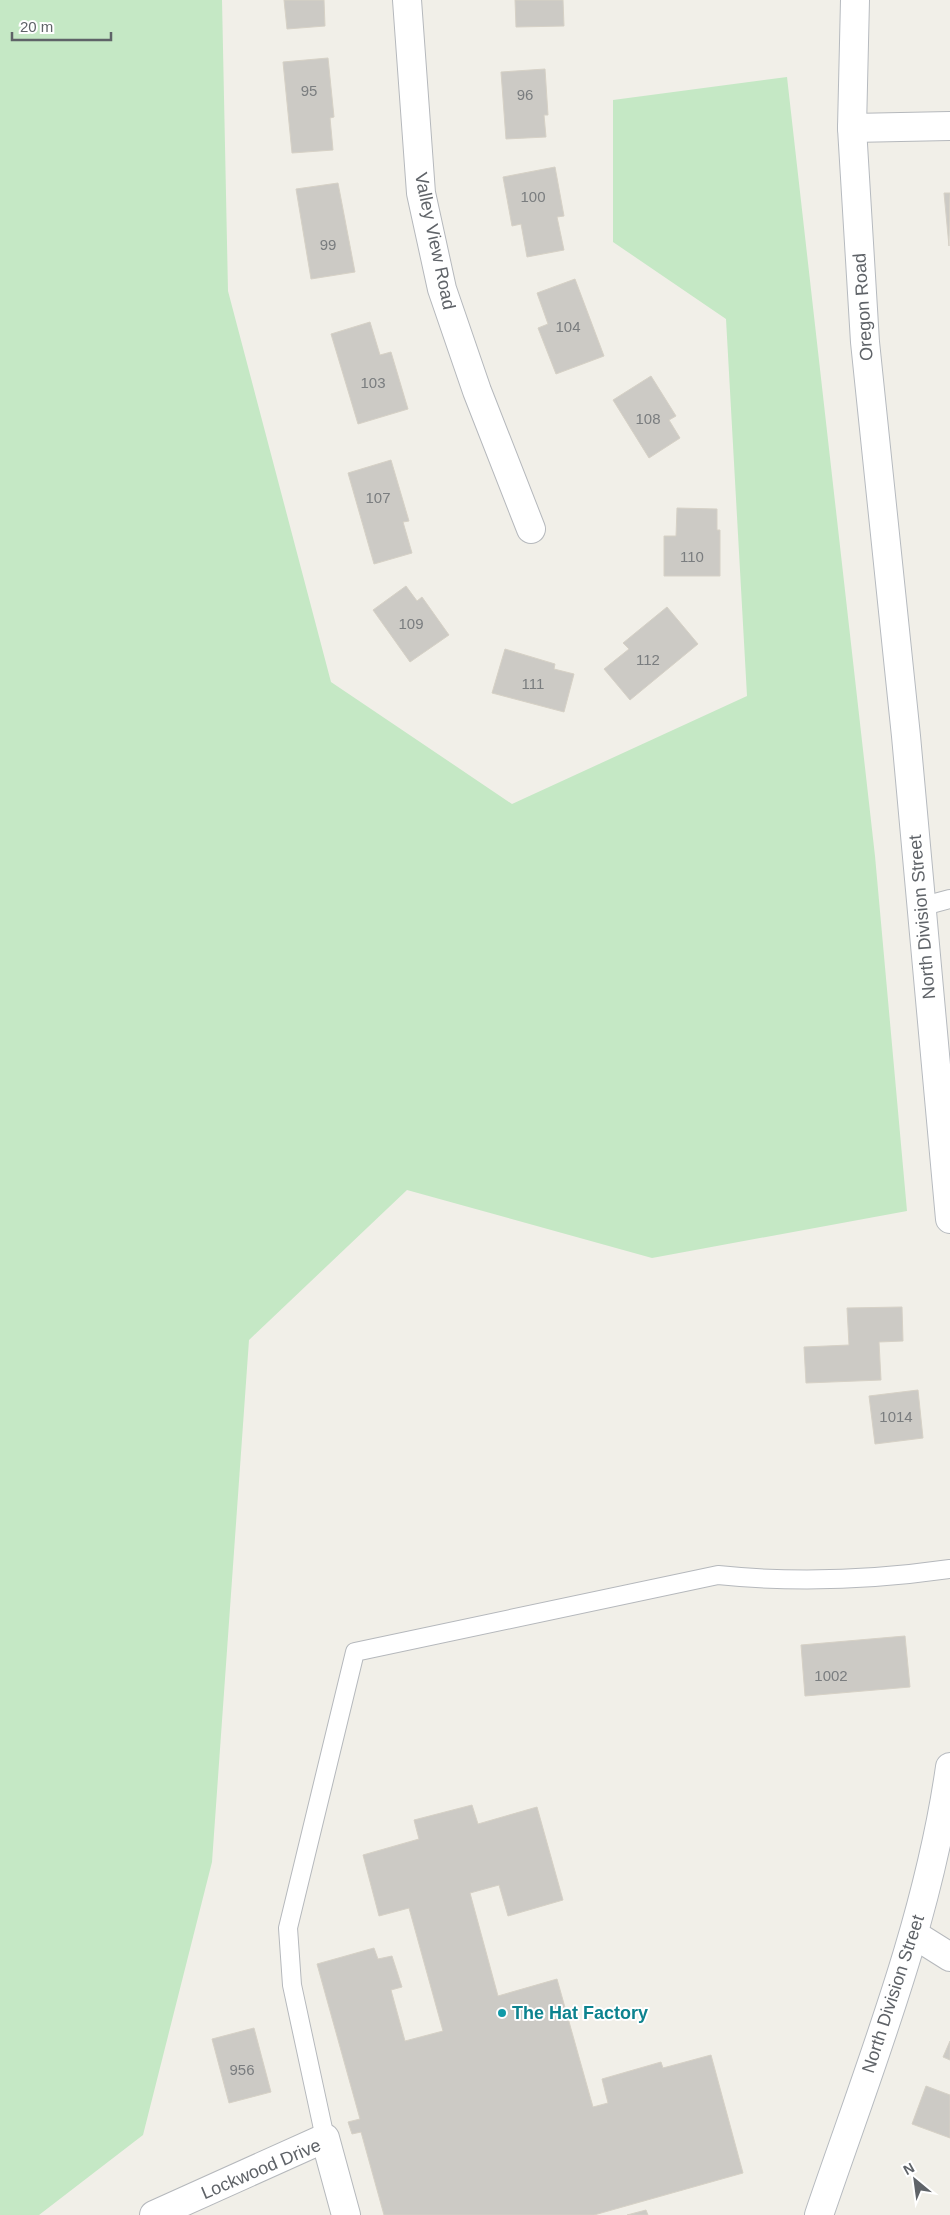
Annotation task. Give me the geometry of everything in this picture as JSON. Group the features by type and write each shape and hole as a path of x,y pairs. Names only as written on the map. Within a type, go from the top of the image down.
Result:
{"street":[{"name":"Valley View Road","path":"406,0 421,193 442,289 477,391 531,529"},
{"name":"Oregon Road","path":"855,0 852,128 864,342 893,614"},
{"path":"852,128 950,126"},
{"name":"North Division Street","path":"893,614 950,1217"},
{"name":"North Division Street","path":"818,2215 915,1935 942,1827 950,1768"},
{"path":"915,1935 950,1957"},
{"name":"Lockwood Drive","path":"154,2215 325,2138 346,2215"}],"lane":[{"path":"920,906 950,899"},
{"path":"325,2138 292,1985 288,1928 355,1652 718,1575 759,1579 881,1578 950,1569"}],"green space":[{"path":"0,0 222,0 228,291 331,682 512,804 747,696 726,319 613,242 613,100 787,77 875,856 907,1211 652,1258 407,1190 249,1340 212,1862 143,2135 39,2215 0,2215"}],"building":[{"path":"284,0 324,0 325,26 287,29"},
{"path":"515,0 563,0 564,26 516,27"},
{"path":"328,58 334,117 330,118 333,150 292,153 283,62"},
{"path":"545,69 548,115 544,115 546,137 506,139 501,72"},
{"path":"555,167 564,216 557,217 564,250 527,257 521,224 512,226 503,177"},
{"path":"338,183 355,272 311,279 296,189"},
{"path":"944,193 950,193 949,246"},
{"path":"575,279 604,356 556,374 538,328 548,324 537,293"},
{"path":"370,322 380,355 391,352 408,409 358,424 331,334"},
{"path":"651,376 676,416 669,420 680,438 649,458 613,400"},
{"path":"391,460 409,521 403,522 412,553 374,564 348,473"},
{"path":"677,508 717,509 717,530 720,530 720,576 664,576 664,536 676,536"},
{"path":"406,586 417,601 422,597 449,635 410,662 373,610"},
{"path":"667,607 698,644 630,700 604,669 629,649 623,643"},
{"path":"505,649 555,664 554,669 574,674 564,712 492,693"},
{"path":"902,1307 903,1341 879,1342 881,1380 806,1383 804,1347 849,1345 847,1308"},
{"path":"918,1390 923,1438 875,1444 869,1396"},
{"path":"905,1636 910,1687 805,1696 801,1645"},
{"name":"The Hat Factory","path":"472,1805 478,1824 537,1807 563,1900 508,1916 499,1885 470,1893 498,1996 557,1979 593,2107 608,2103 602,2079 661,2062 663,2068 711,2055 743,2173 594,2215 384,2215 361,2132 352,2134 348,2122 360,2119 317,1964 374,1948 378,1959 392,1956 402,1987 391,1990 405,2041 443,2031 409,1908 379,1916 363,1855 419,1839 414,1820"},
{"path":"254,2028 271,2092 229,2103 212,2039"},
{"path":"950,2041 950,2060 943,2057"},
{"path":"926,2086 950,2095 950,2138 912,2124"},
{"path":"646,2210 648,2215 627,2215"}],"place":[{"name":"The Hat Factory","path":"502,2013"}]}
